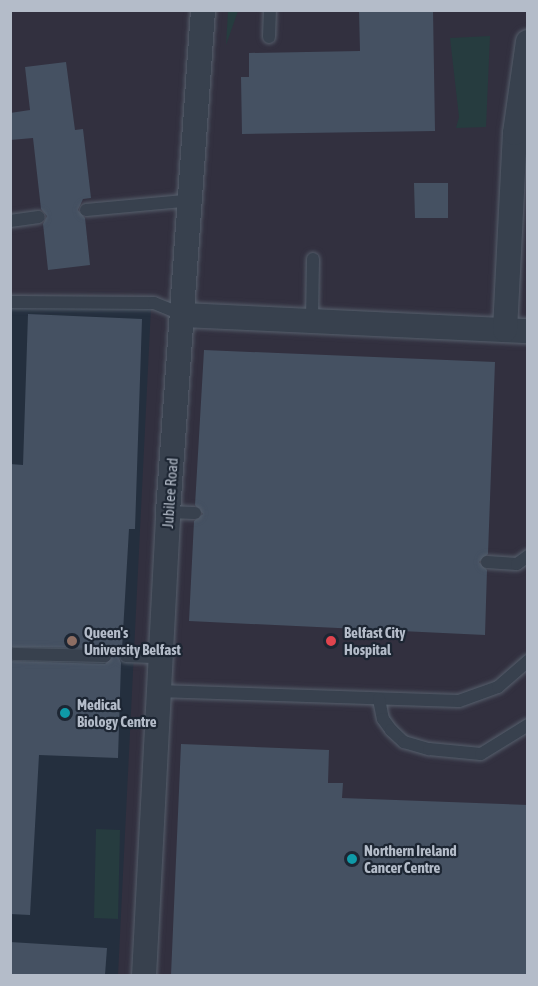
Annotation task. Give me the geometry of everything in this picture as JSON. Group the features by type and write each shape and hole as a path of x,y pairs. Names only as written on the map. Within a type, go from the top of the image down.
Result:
{"street":[{"name":"Jubilee Road","path":"144,975 168,512 185,315 203,10"},
{"path":"185,315 516,330 521,190 515,133 527,43"}],"lane":[{"path":"269,37 270,10"},
{"path":"86,210 193,200"},
{"path":"10,221 39,217"},
{"path":"312,321 313,259"},
{"path":"10,303 154,303 185,315"},
{"path":"168,512 195,513"},
{"path":"487,562 517,564 528,556"},
{"path":"14,654 105,656"},
{"path":"126,656 160,657"},
{"path":"158,691 459,701 498,687 528,661"},
{"path":"379,699 383,719 391,730 404,742 429,749 481,754 528,725"}],"shaded area":[{"name":"Belfast City Hospital","path":"11,11 527,11 527,975 118,975 151,307 11,304"}],"green space":[{"path":"228,11 238,11 226,45"},
{"path":"490,36 486,127 456,128 459,117 450,38"},
{"path":"96,829 120,830 118,919 94,918"}],"building":[{"path":"359,10 433,10 435,131 242,134 241,77 249,77 249,53 360,51"},
{"path":"66,62 75,130 83,129 91,198 83,199 78,210 85,218 90,265 48,270 43,224 47,216 41,209 33,138 10,140 10,113 30,110 25,67"},
{"path":"414,183 448,183 448,218 415,218"},
{"name":"Queen's University Belfast","path":"28,314 142,319 135,529 129,529 122,649 118,655 121,663 118,758 39,755 30,915 10,914 10,661 105,664 113,656 105,648 10,647 10,464 23,465"},
{"path":"204,350 495,362 488,554 479,562 487,570 485,635 189,621 194,521 203,514 195,505"},
{"name":"Northern Ireland Cancer Centre","path":"181,744 329,750 328,783 343,783 342,798 528,805 528,975 171,975"},
{"path":"10,942 107,948 105,975 10,975"}],"place":[{"name":"Queen's University Belfast","path":"72,641"},
{"name":"Belfast City Hospital","path":"331,641"},
{"name":"Medical Biology Centre","path":"65,713"},
{"name":"Northern Ireland Cancer Centre","path":"352,859"}]}
